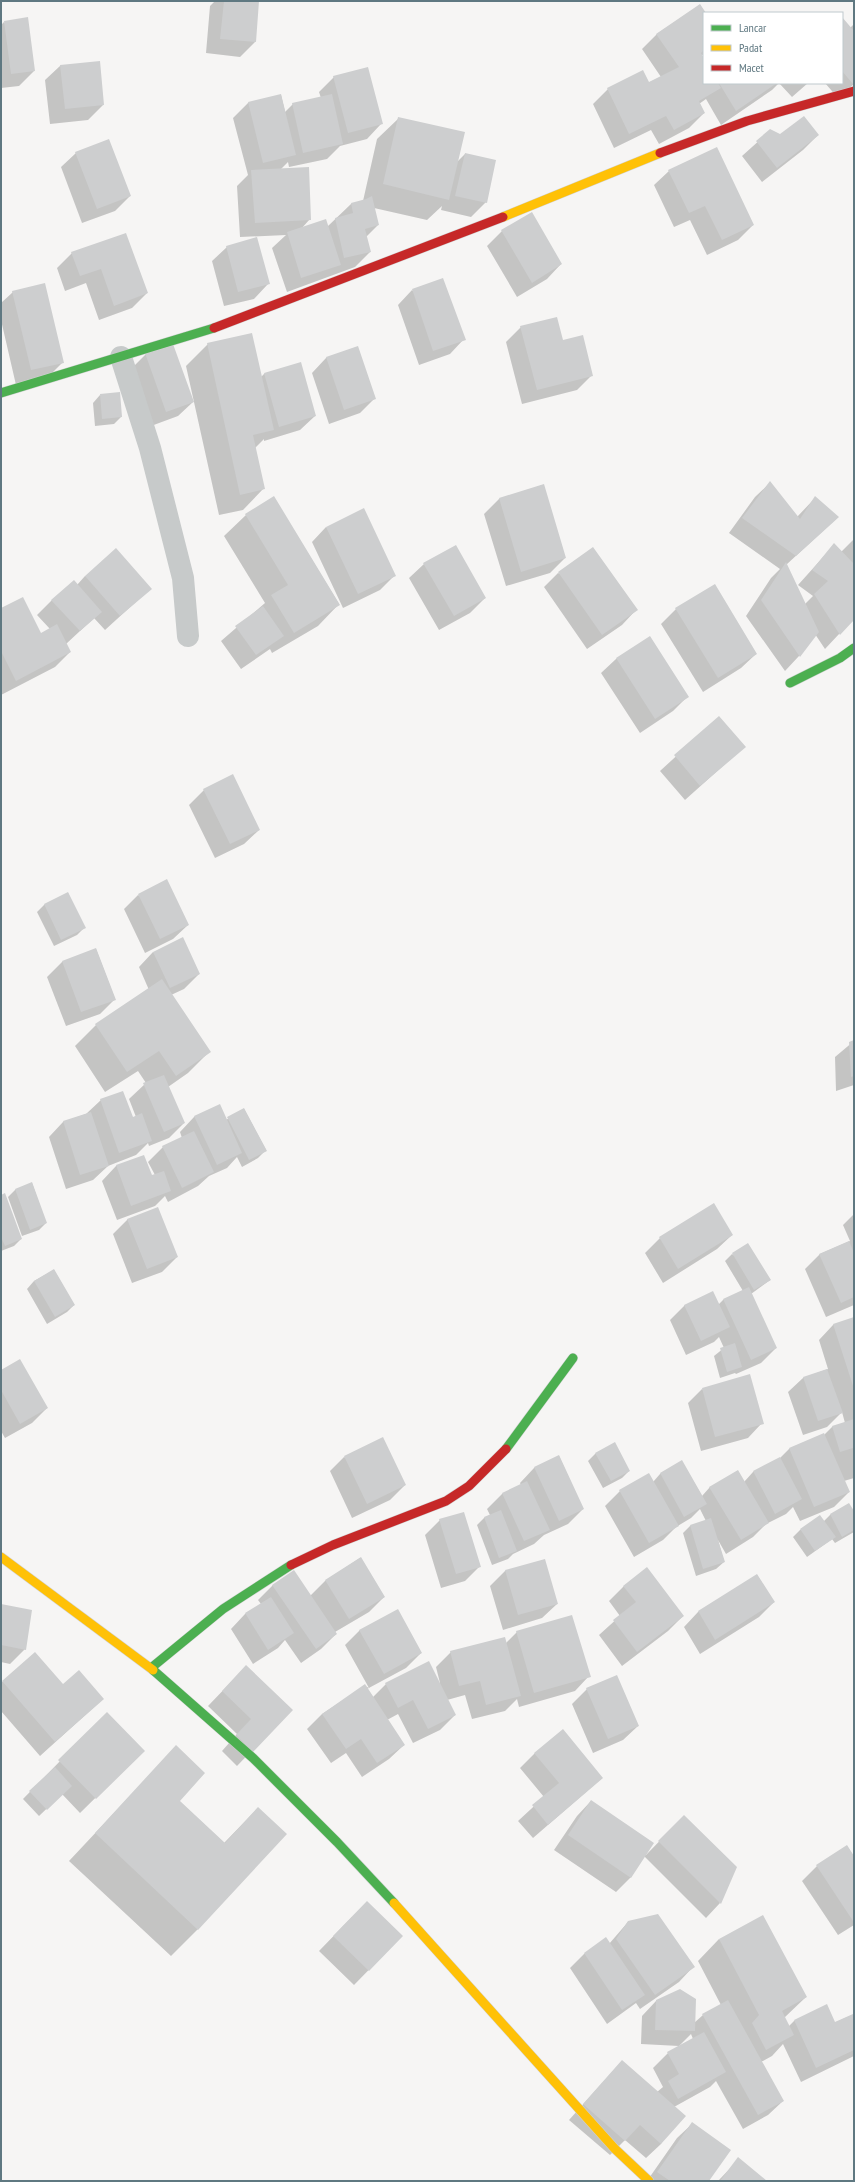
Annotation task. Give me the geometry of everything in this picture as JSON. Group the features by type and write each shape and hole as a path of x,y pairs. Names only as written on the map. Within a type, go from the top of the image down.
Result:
{"street":[{"path":"1,393 199,334 562,195 650,157 747,121 854,91"},
{"path":"121,357 150,448 183,578 188,636"},
{"path":"790,683 840,658 854,648"},
{"path":"151,1668 223,1609 294,1563 333,1545 446,1501 469,1486 512,1443 573,1358"},
{"path":"1,1557 151,1668 253,1758 337,1842 615,2149 649,2181"}],"building":[{"path":"224,1 259,1 256,42 220,39"},
{"path":"700,4 705,12 703,12 703,51 701,53 703,56 703,84 719,84 721,88 699,101 705,113 674,130 666,116 629,134 607,88 643,70 649,82 679,67 656,34"},
{"path":"28,17 35,71 11,74 4,21"},
{"path":"843,18 854,31 853,84 843,72"},
{"path":"100,61 104,105 65,109 60,65"},
{"path":"368,67 383,124 348,133 333,76"},
{"path":"720,84 776,84 736,111"},
{"path":"281,94 296,155 263,163 248,102"},
{"path":"332,94 343,144 303,153 292,103"},
{"path":"804,116 819,135 777,168 756,141 770,129 780,134"},
{"path":"398,117 465,132 449,200 383,184"},
{"path":"109,139 131,196 97,209 75,152"},
{"path":"717,147 754,225 722,240 705,206 689,213 668,170"},
{"path":"465,153 496,160 487,203 455,196"},
{"path":"309,167 311,220 255,223 251,170"},
{"path":"372,196 379,225 365,229 371,252 344,258 335,218 353,213 351,203"},
{"path":"532,212 562,264 532,283 501,230"},
{"path":"326,219 341,265 301,278 287,232"},
{"path":"126,233 148,293 114,306 101,269 80,276 71,252"},
{"path":"257,237 270,284 238,292 226,246"},
{"path":"443,278 466,340 433,351 412,289"},
{"path":"45,283 64,363 31,370 12,291"},
{"path":"557,317 563,340 583,335 593,376 537,390 520,326"},
{"path":"252,333 274,430 253,435 265,489 240,495 207,343"},
{"path":"173,344 194,402 166,412 145,353"},
{"path":"358,346 376,399 344,410 326,357"},
{"path":"301,362 316,416 279,427 264,373"},
{"path":"120,392 122,417 102,419 100,394"},
{"path":"770,481 800,519 815,496 839,517 796,556 742,518"},
{"path":"544,484 566,558 521,572 499,498"},
{"path":"274,496 340,605 294,633 271,595 288,585 245,514"},
{"path":"364,508 396,576 358,594 326,527"},
{"path":"834,543 854,564 854,620 840,635 814,594 828,581 812,570"},
{"path":"456,545 486,598 454,616 423,563"},
{"path":"593,547 638,610 602,635 558,572"},
{"path":"116,548 152,589 120,616 85,576"},
{"path":"786,562 819,632 800,657 761,600"},
{"path":"74,580 102,612 80,631 51,600"},
{"path":"715,584 757,654 718,678 675,608"},
{"path":"23,597 41,633 57,624 71,652 16,681 1,651 1,608"},
{"path":"263,606 284,636 256,655 235,626"},
{"path":"650,636 689,697 655,719 616,658"},
{"path":"719,716 746,747 700,786 674,755"},
{"path":"233,774 260,830 230,844 203,789"},
{"path":"167,879 189,925 160,939 138,894"},
{"path":"68,892 86,928 61,940 44,904"},
{"path":"183,937 200,974 170,988 153,952"},
{"path":"96,948 116,1000 81,1012 62,961"},
{"path":"162,979 211,1052 176,1076 159,1051 127,1072 95,1024"},
{"path":"854,1040 854,1076 851,1077 849,1042"},
{"path":"164,1075 185,1123 164,1132 143,1083"},
{"path":"123,1091 133,1117 142,1113 152,1141 119,1153 100,1099"},
{"path":"220,1104 242,1153 217,1165 194,1116"},
{"path":"244,1108 267,1151 249,1160 227,1117"},
{"path":"91,1112 109,1166 80,1175 63,1121"},
{"path":"194,1131 214,1172 182,1188 162,1146"},
{"path":"144,1155 152,1175 164,1171 171,1191 131,1206 116,1165"},
{"path":"32,1182 47,1223 30,1230 15,1189"},
{"path":"5,1193 22,1239 5,1246 1,1237 1,1195"},
{"path":"714,1203 733,1235 678,1269 659,1237"},
{"path":"158,1207 178,1257 147,1269 127,1219"},
{"path":"849,1241 854,1253 854,1297 841,1303 819,1254"},
{"path":"748,1243 771,1280 754,1290 732,1253"},
{"path":"54,1269 75,1305 55,1317 34,1281"},
{"path":"749,1287 777,1348 751,1360 723,1299"},
{"path":"713,1291 730,1327 701,1341 684,1305"},
{"path":"854,1317 854,1389 833,1324"},
{"path":"735,1343 742,1367 727,1372 720,1348"},
{"path":"20,1359 48,1408 20,1424 1,1390 1,1370"},
{"path":"827,1369 843,1413 818,1421 803,1377"},
{"path":"750,1374 764,1424 715,1437 702,1388"},
{"path":"854,1419 854,1451 853,1448 840,1452 832,1426"},
{"path":"824,1433 850,1492 814,1507 789,1448"},
{"path":"383,1437 406,1485 367,1504 344,1456"},
{"path":"615,1442 630,1471 611,1481 595,1453"},
{"path":"559,1455 584,1509 559,1521 534,1467"},
{"path":"780,1457 802,1499 775,1514 753,1471"},
{"path":"682,1460 707,1504 684,1517 660,1473"},
{"path":"738,1470 769,1523 741,1540 709,1487"},
{"path":"649,1473 679,1526 649,1543 619,1490"},
{"path":"527,1481 550,1530 524,1541 502,1493"},
{"path":"849,1503 854,1511 854,1530 842,1537 830,1514"},
{"path":"501,1510 517,1551 499,1558 484,1517"},
{"path":"464,1512 481,1567 456,1574 439,1519"},
{"path":"820,1515 836,1537 815,1551 800,1529"},
{"path":"711,1518 725,1562 703,1569 690,1525"},
{"path":"361,1557 385,1597 349,1619 325,1580"},
{"path":"545,1559 558,1604 518,1615 505,1570"},
{"path":"647,1567 684,1616 637,1652 613,1620 636,1602 623,1586"},
{"path":"294,1570 337,1634 316,1649 272,1585"},
{"path":"757,1574 775,1602 715,1640 698,1611"},
{"path":"271,1597 294,1633 268,1650 245,1613"},
{"path":"1,1604 32,1610 26,1650 1,1645"},
{"path":"398,1609 422,1653 384,1674 359,1630"},
{"path":"572,1615 591,1677 534,1693 516,1631"},
{"path":"505,1637 521,1696 486,1705 480,1681 459,1686 450,1651"},
{"path":"35,1652 63,1684 79,1670 104,1699 55,1742 2,1681"},
{"path":"429,1661 456,1715 428,1729 413,1700 398,1708 385,1683"},
{"path":"246,1665 293,1710 253,1752 236,1735 251,1719 222,1691"},
{"path":"617,1675 639,1726 608,1739 586,1688"},
{"path":"365,1684 405,1745 377,1763 361,1739 346,1749 322,1714"},
{"path":"107,1712 145,1751 96,1799 58,1760"},
{"path":"563,1729 603,1778 548,1825 532,1805 559,1783 534,1753"},
{"path":"176,1745 205,1773 180,1801 225,1843 258,1807 287,1834 198,1930 95,1833"},
{"path":"55,1767 72,1786 47,1810 29,1791"},
{"path":"591,1800 654,1843 631,1878 568,1835"},
{"path":"684,1815 737,1867 721,1904 658,1841"},
{"path":"847,1845 854,1856 853,1921 816,1865"},
{"path":"367,1901 403,1936 369,1971 333,1936"},
{"path":"658,1914 695,1967 655,1995 616,1939 628,1921"},
{"path":"763,1915 807,1997 782,2011 794,2035 766,2050 752,2023 759,2015 719,1939"},
{"path":"606,1937 645,1995 622,2010 584,1953"},
{"path":"680,1989 696,1999 695,2031 655,2030 656,2000"},
{"path":"728,2000 784,2101 758,2115 702,2014"},
{"path":"827,2004 835,2022 853,2014 854,2050 816,2068 794,2020"},
{"path":"704,2032 726,2072 678,2099 668,2081 679,2074 667,2052"},
{"path":"622,2060 686,2116 661,2144 640,2125 625,2141 583,2104"},
{"path":"692,2122 731,2150 709,2181 670,2181 657,2172"},
{"path":"738,2157 767,2181 720,2181"}],"traffic: fast":[{"path":"1,393 214,328"},
{"path":"790,683 840,658 854,648"},
{"path":"506,1449 573,1358"},
{"path":"151,1668 223,1609 291,1565"},
{"path":"153,1670 253,1758 337,1842 394,1903"}],"traffic: slow":[{"path":"503,217 660,153"},
{"path":"1,1557 153,1670"},
{"path":"394,1903 615,2149 649,2181"}],"traffic: jam":[{"path":"660,153 747,121 854,91"},
{"path":"214,328 503,217"},
{"path":"291,1565 333,1545 446,1501 469,1486 506,1449"}]}
